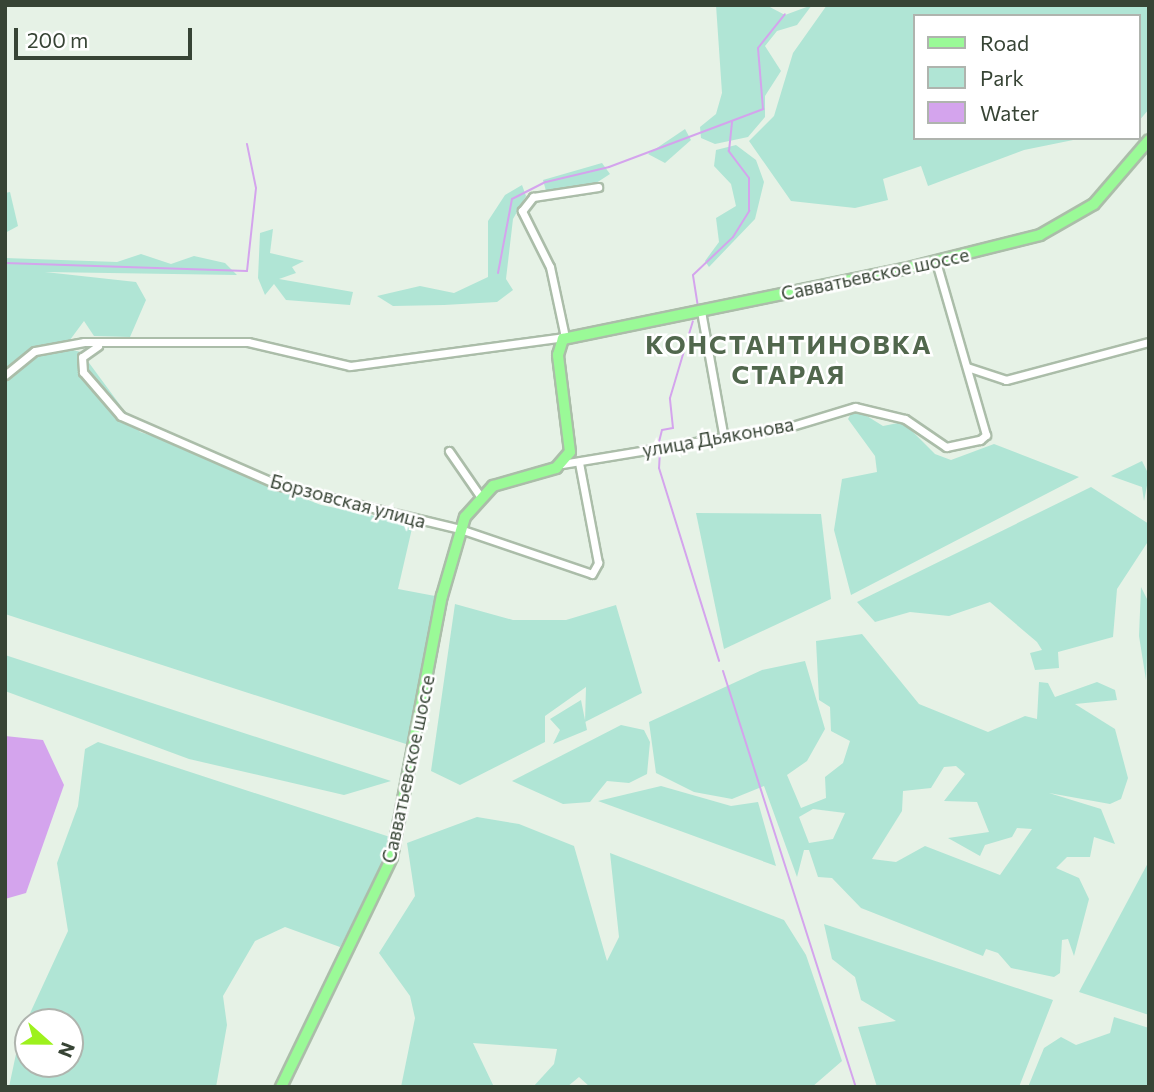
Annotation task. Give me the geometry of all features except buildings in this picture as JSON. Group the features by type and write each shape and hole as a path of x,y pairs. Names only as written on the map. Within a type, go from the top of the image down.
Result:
{"main road":[{"name":"Савватьевское шоссе","path":"565,337 936,262 1071,220 1104,195 1149,140"},
{"path":"562,464 573,439 558,353 565,337"},
{"name":"улица Дьяконова","path":"460,529 480,496 504,481 562,464"},
{"name":"Савватьевское шоссе","path":"281,1087 392,856 442,597 460,529"}],"street":[{"path":"5,375 35,351 98,346 248,342 350,366 565,337 550,267 523,217 526,204 598,187"},
{"path":"936,262 967,367 1006,380 1149,342"},
{"path":"701,311 723,433"},
{"name":"Борзовская улица","path":"98,346 82,356 83,372 121,416 281,486 460,529 589,574 598,563 579,462"},
{"name":"улица Дьяконова","path":"562,464 723,433 792,426 855,407 905,418 946,447 986,435 967,367"},
{"path":"449,451 480,496"}],"green space":[{"path":"716,5 766,5 785,15 812,5 797,25 777,31 765,46 781,71 765,96 765,117 748,137 715,144 701,138 700,127 716,114 722,93"},
{"path":"827,5 1149,5 1149,109 1140,120 1140,14 912,14 912,140 1073,140 1024,150 928,186 921,166 883,179 888,200 855,208 791,201 749,141 774,116 793,53"},
{"path":"685,129 691,140 665,163 648,154"},
{"path":"736,145 756,160 764,182 755,219 709,267 705,261 719,242 716,218 736,206 731,184 714,166 716,150"},
{"path":"602,163 610,174 590,187 546,191 543,180"},
{"path":"522,185 526,196 513,219 506,279 513,290 497,302 444,305 393,306 377,296 420,286 454,293 488,277 488,221 505,195"},
{"path":"10,192 18,226 5,233 5,193"},
{"path":"273,229 270,253 304,261 292,267 296,273 279,279 353,292 350,305 286,300 274,284 265,295 258,278 260,233"},
{"path":"141,254 171,264 194,256 225,263 237,275 45,272 136,282 146,300 130,337 94,336 84,321 64,348 81,352 140,432 229,460 254,479 321,505 413,524 398,589 435,596 409,745 5,614 5,258 117,262"},
{"path":"854,408 883,426 903,422 935,454 951,460 994,444 1079,477 851,595 834,530 842,479 877,472 875,456 848,419"},
{"path":"1142,461 1149,475 1144,501 1142,487 1111,476"},
{"path":"1091,487 1149,524 1149,540 1117,589 1113,637 1058,652 1059,668 1035,670 1030,653 1042,650 1037,642 990,602 949,616 910,612 875,622 857,602"},
{"path":"696,513 821,514 831,599 724,649"},
{"path":"1141,587 1149,603 1146,680 1139,636"},
{"path":"455,604 513,620 566,620 616,605 642,693 585,722 586,687 545,716 545,742 460,785 431,771"},
{"path":"862,634 919,704 988,732 1025,716 1037,719 1039,682 1048,683 1055,697 1097,682 1115,690 1117,700 1075,704 1115,729 1128,778 1121,799 1110,804 1049,793 1101,809 1115,844 1094,837 1090,857 1067,857 1056,868 1079,878 1089,899 1074,956 1068,939 1062,940 1060,973 1054,977 1011,968 998,953 986,949 983,956 861,908 832,878 818,877 809,850 804,850 797,877 764,786 732,799 694,792 656,773 649,722 762,670 805,661 825,729 807,761 787,775 801,808 826,798 825,777 843,763 850,741 831,731 830,707 819,700 816,641","holes":["956,766 965,774 944,801 977,802 989,832 948,838 980,856 985,845 1012,837 1017,828 1032,829 1000,875 925,846 896,862 872,859 902,811 903,791 931,788 944,767","813,809 845,813 833,839 809,843 799,817"]},
{"path":"5,655 391,781 344,795 189,759 5,691"},
{"path":"581,700 587,730 553,744 560,730 550,719"},
{"path":"621,725 644,730 650,742 647,774 629,783 607,781 590,802 563,804 512,781"},
{"path":"98,742 390,837 380,872 340,947 285,927 255,941 223,996 227,1025 216,1087 9,1087 14,1063 14,1078 84,1078 84,1008 32,1008 68,931 57,863 78,806 85,749"},
{"path":"661,786 731,806 758,802 776,866 598,801"},
{"path":"477,817 519,824 574,846 607,961 619,937 610,853 784,920 806,955 842,1061 812,1087 590,1087 579,1077 567,1087 533,1087 554,1064 557,1049 473,1043 494,1087 401,1087 415,1018 410,996 379,953 415,896 407,843"},
{"path":"1149,861 1149,1015 1079,992"},
{"path":"824,924 1053,1000 1019,1087 877,1087 858,1027 896,1021 861,1000 855,977 832,959"},
{"path":"1114,1017 1149,1028 1149,1087 1028,1087 1044,1048 1061,1037 1076,1045 1110,1033"}],"water":[{"path":"5,736 43,740 64,785 26,893 5,899"}],"waterway":[{"path":"498,273 512,199 546,182 609,167 763,109 758,48 785,14"},
{"path":"698,307 693,275 733,237 749,211 749,178 729,151 732,121"},
{"path":"5,263 247,271 256,188 247,144"},
{"path":"659,442 662,430 673,428 670,398 693,321"},
{"path":"660,450 659,468 719,661"},
{"path":"723,671 856,1087"}],"district":[{"name":"КОНСТАНТИНОВКА СТАРАЯ","path":"789,359"}]}
